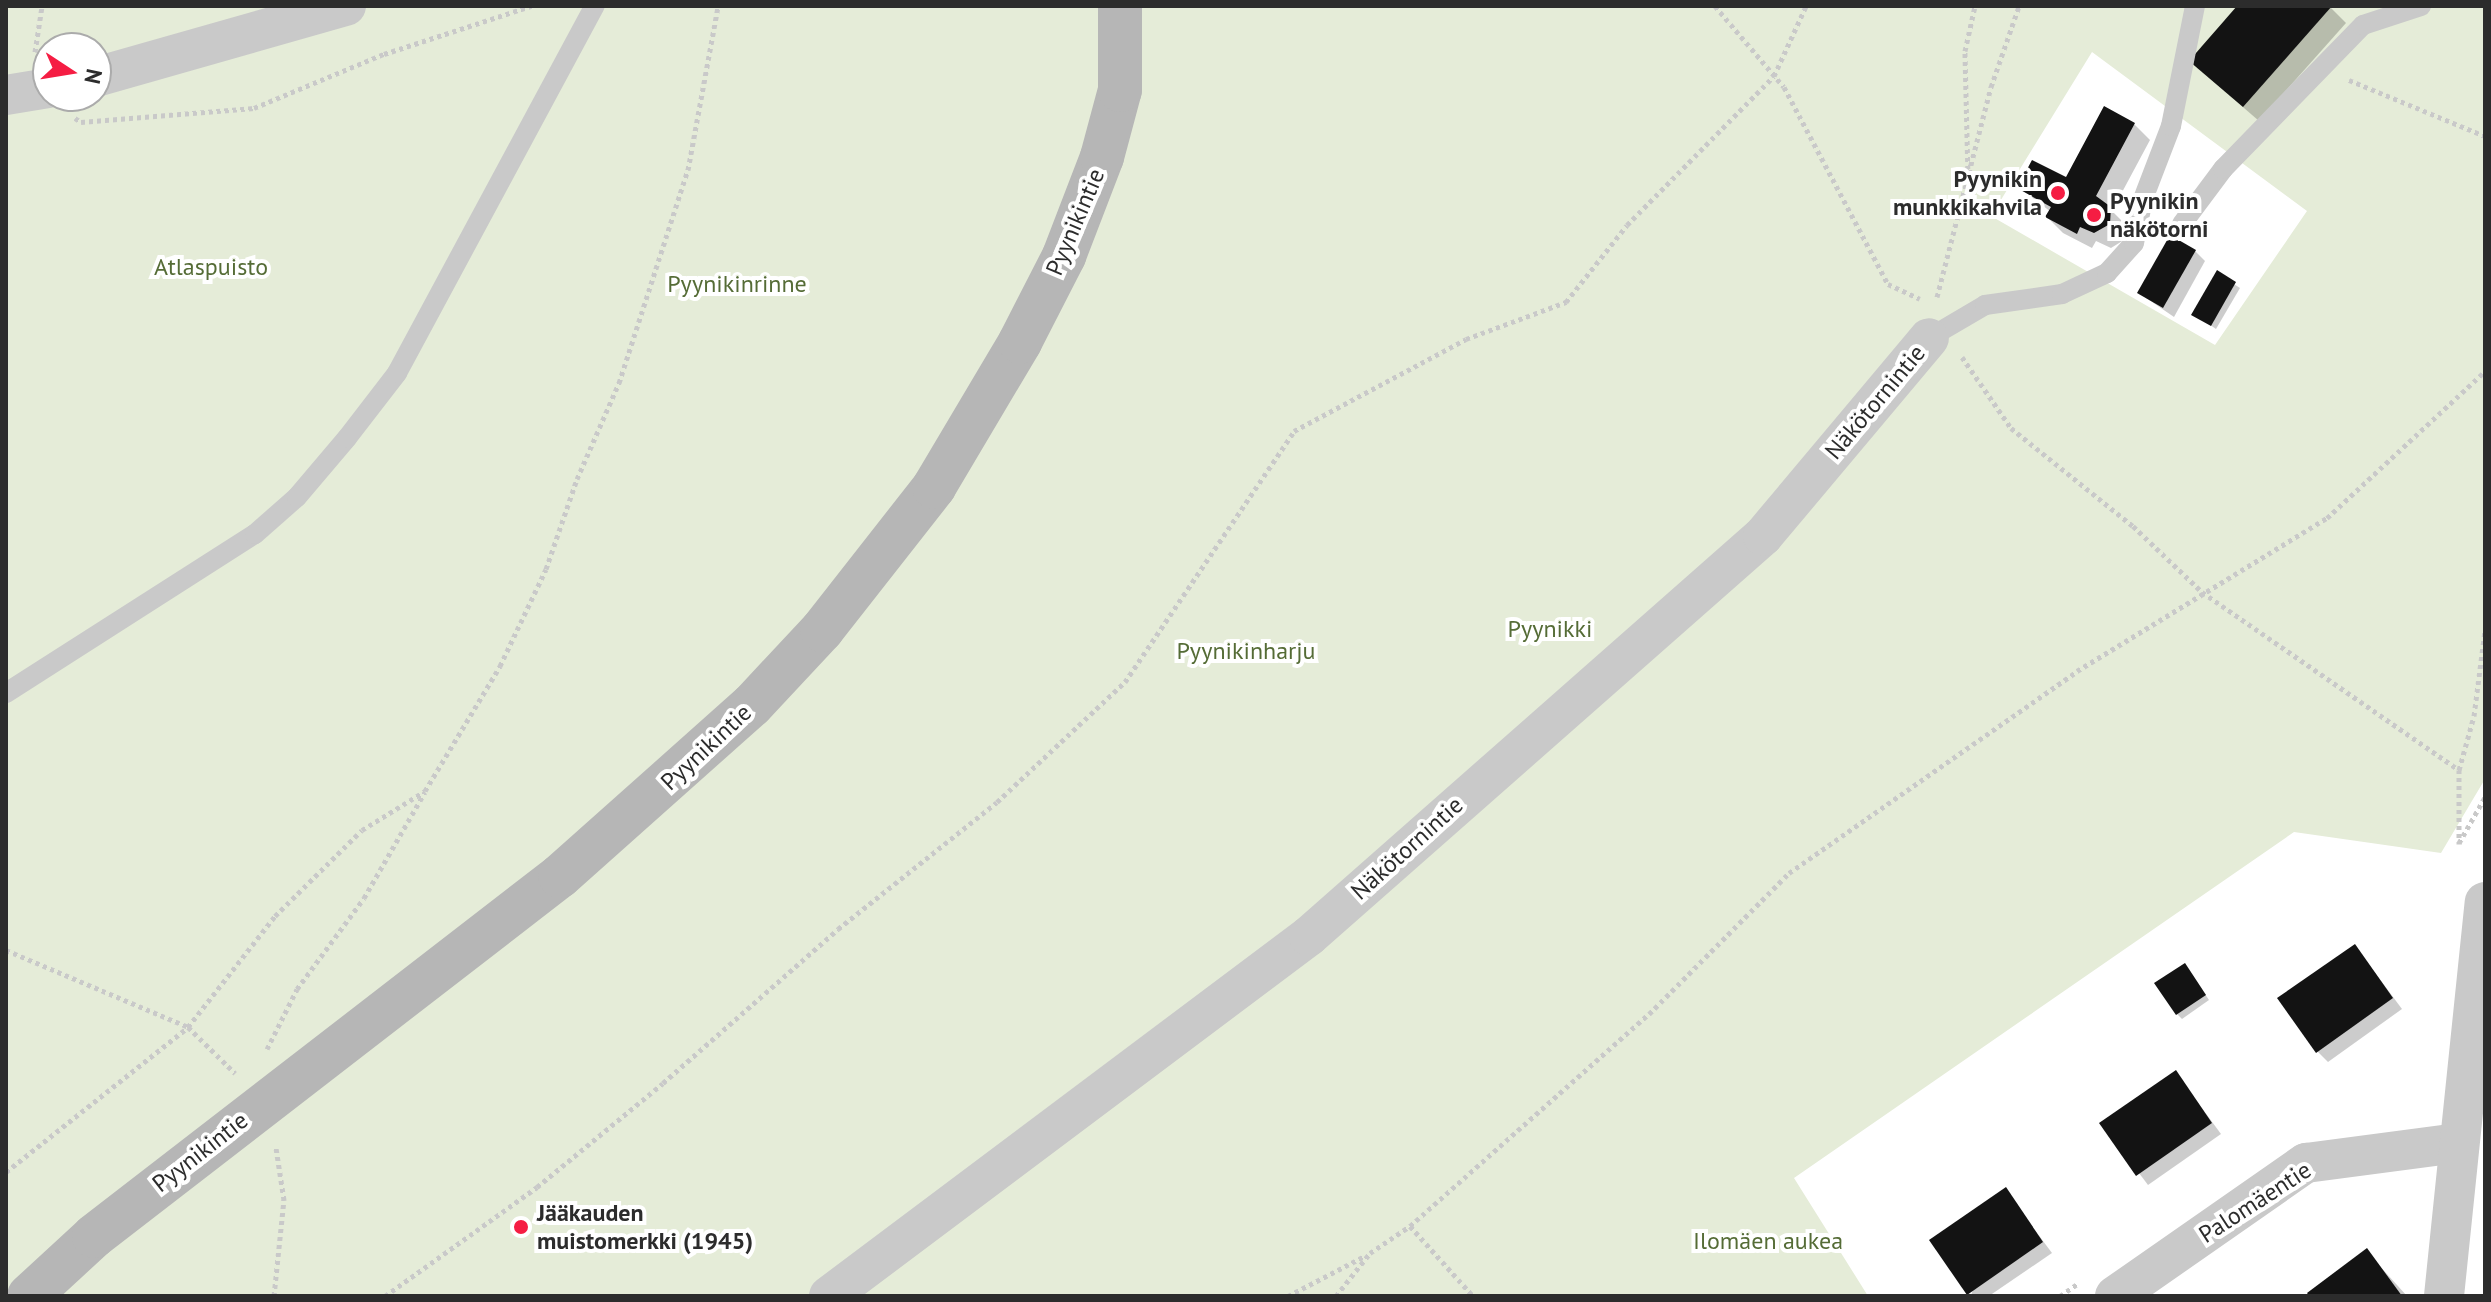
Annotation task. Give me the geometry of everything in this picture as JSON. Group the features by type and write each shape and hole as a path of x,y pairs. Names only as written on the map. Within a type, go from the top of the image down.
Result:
{"street":[{"path":"112,72 346,6"},
{"name":"Pyynikintie","path":"29,1296 94,1236 560,876 682,770 772,684 881,557 975,420 1020,342 1086,204 1120,90 1120,6"},
{"name":"Näkötornintie","path":"829,1296 1309,936 1763,536 1932,323"},
{"path":"2444,1296 2485,902"},
{"name":"Palomäentie","path":"2115,1296 2306,1163 2458,1143"}],"lane":[{"path":"6,693 255,534 297,497 397,373 595,6"},
{"path":"1932,323 1985,305 2062,294 2107,273 2134,243 2143,199 2171,126 2195,6"},
{"path":"2182,224 2223,169 2363,25 2421,6"}],"path":[{"path":"29,91 81,122 254,108 384,54 531,6"},
{"path":"274,1296 284,1200 261,1069 271,1036 297,989 364,898 513,639 619,383 688,170 718,6"},
{"path":"1715,6 1774,76 1888,284 1954,345 2011,428 2133,526 2202,592 2459,770"},
{"path":"385,1296 537,1187 663,1083 838,929 997,802 1125,682 1294,431 1466,339 1566,302 1627,225 1774,76 1806,6"},
{"path":"1968,186 1965,51 1975,6"},
{"path":"1932,323 1991,87 2019,6"},
{"path":"2319,67 2485,136"},
{"path":"1288,1296 1370,1253 1410,1226 1649,1014 1789,873 2077,671 2327,518 2485,371"},
{"path":"2485,630 2474,716 2459,770 2459,844 2485,797"},
{"path":"6,1172 188,1027 286,905 362,830 425,791"},
{"path":"6,950 188,1027 265,1102"},
{"path":"1410,1226 1473,1296"},
{"path":"1336,1296 1370,1253"}],"green space":[{"name":"Pyynikinharju","path":"6,6 2485,6 2485,779 2441,853 2294,832 1794,1178 1868,1296 6,1296","holes":["2092,52 2307,211 2215,345 1991,216"]}],"building":[{"path":"2237,6 2332,6 2243,107 2189,61"},
{"path":"2104,106 2135,123 2096,196 2111,207 2110,224 2094,233 2080,227 2077,234 2045,217 2051,207 2017,188 2032,160 2066,177"},
{"path":"2170,235 2196,250 2163,308 2137,293"},
{"path":"2217,270 2236,282 2211,326 2191,315"},
{"path":"2355,944 2393,998 2316,1053 2277,998"},
{"path":"2185,963 2206,995 2176,1015 2154,983"},
{"path":"2176,1070 2212,1123 2136,1176 2099,1123"},
{"path":"2006,1187 2043,1242 1967,1295 1929,1240"},
{"path":"2367,1248 2402,1296 2309,1296 2307,1293"}],"place":[{"name":"Pyynikin munkkikahvila","path":"2058,193"},
{"name":"Pyynikin näkötorni","path":"2094,215"},
{"name":"Jääkauden muistomerkki (1945)","path":"521,1227"}],"park label":[{"name":"Atlaspuisto","path":"211,267"},
{"name":"Pyynikinrinne","path":"737,284"},
{"name":"Pyynikki","path":"1550,629"},
{"name":"Ilomäen aukea","path":"1768,1241"}]}
